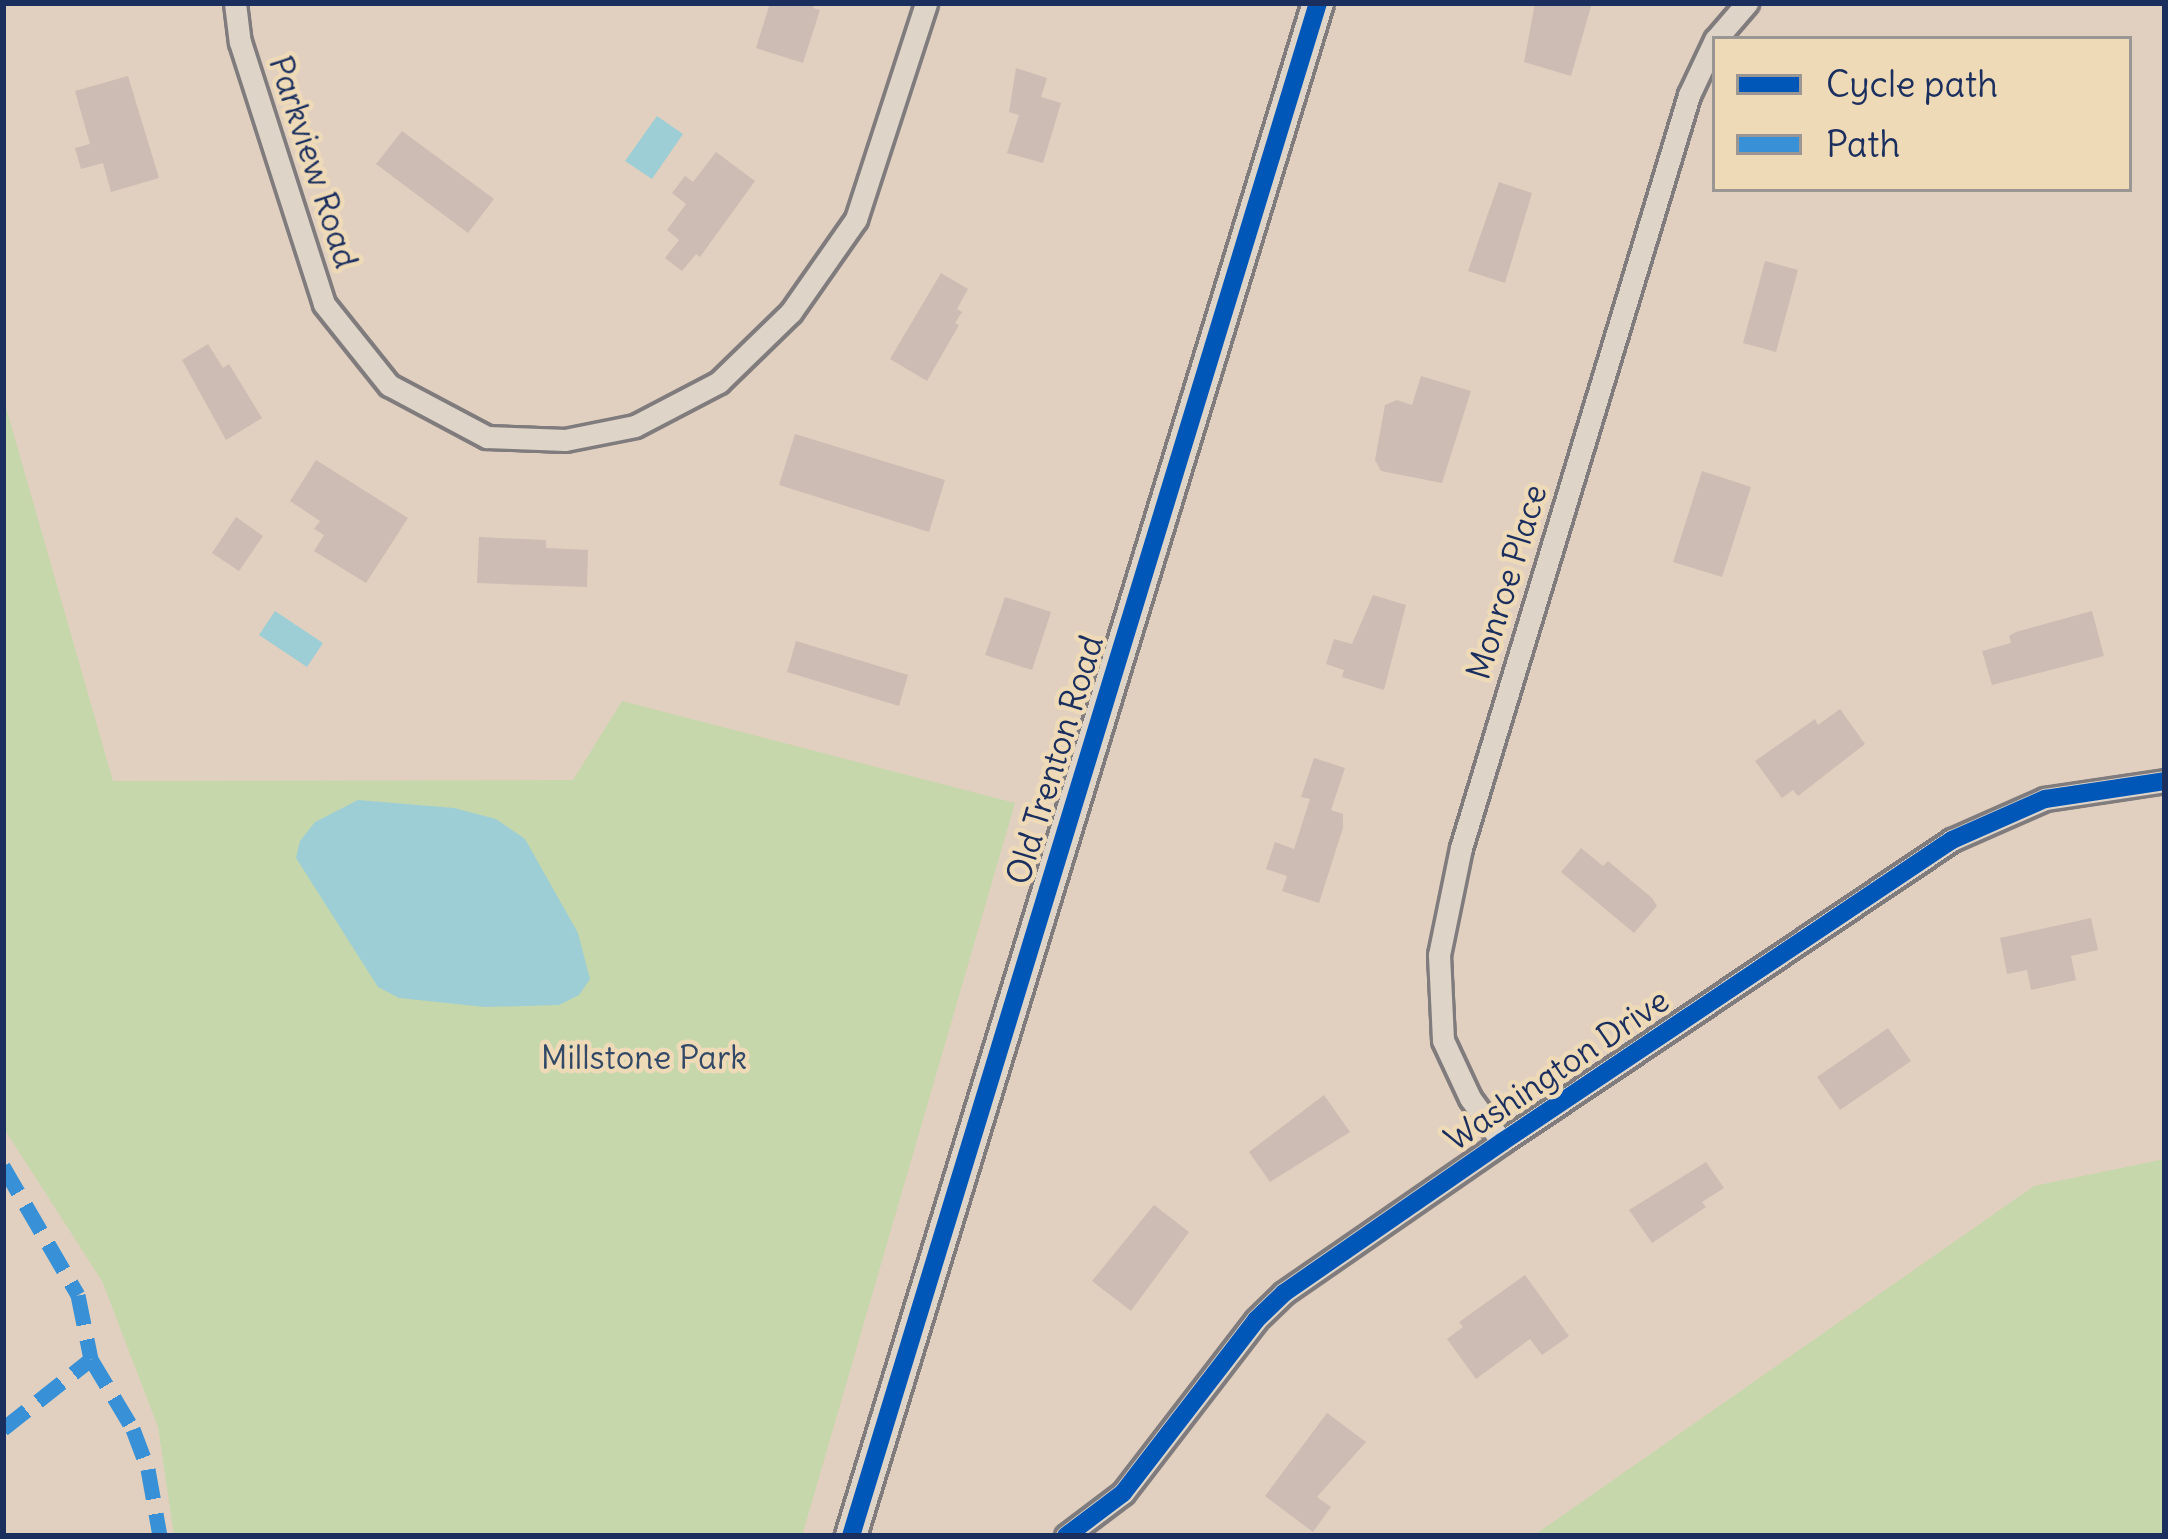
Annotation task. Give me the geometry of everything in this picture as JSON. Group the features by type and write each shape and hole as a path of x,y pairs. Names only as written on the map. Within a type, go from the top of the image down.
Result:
{"main road":[{"name":"Old Trenton Road","path":"851,1536 1318,3"}],"street":[{"name":"Parkview Road","path":"235,3 240,42 324,304 389,386 487,437 565,440 635,426 719,382 791,312 856,218 926,3"},
{"name":"Monroe Place","path":"1719,36 1747,3"},
{"name":"Monroe Place","path":"1502,1142 1471,1098 1443,1040 1439,955 1461,848 1689,95 1712,48"},
{"name":"Washington Drive","path":"1066,1536 1123,1493 1256,1320 1284,1293 1502,1142 1952,840 2045,799 2165,781"}],"green space":[{"name":"Millstone Park","path":"3,397 113,781 573,780 622,701 1015,803 802,1536 174,1536 158,1427 102,1281 3,1127"},
{"path":"2165,1159 2165,1536 1533,1536 2034,1186"}],"water":[{"path":"657,116 683,134 652,179 625,161"},
{"path":"275,611 323,643 307,667 259,635"},
{"path":"358,800 454,808 496,819 525,839 578,933 590,979 579,995 559,1005 485,1007 399,998 378,987 296,858 300,841 315,822"}],"building":[{"path":"770,3 815,3 813,8 820,10 803,63 756,48"},
{"path":"1535,3 1592,3 1571,76 1524,62"},
{"path":"1016,68 1047,78 1041,97 1061,103 1043,163 1007,153 1019,115 1009,112"},
{"path":"128,76 159,178 111,192 103,163 81,169 75,148 90,144 75,91"},
{"path":"402,131 494,199 468,233 376,164"},
{"path":"716,152 755,181 700,257 696,254 682,271 665,258 679,240 667,230 686,204 672,193 685,176 693,182"},
{"path":"1499,182 1532,193 1505,283 1468,271"},
{"path":"1765,261 1798,270 1776,352 1743,343"},
{"path":"941,273 968,289 957,309 962,312 955,323 959,325 927,381 890,359"},
{"path":"208,344 223,368 229,364 262,418 226,440 182,360"},
{"path":"1421,376 1471,391 1442,483 1381,471 1375,460 1385,405 1397,400 1412,405"},
{"path":"795,434 945,480 929,532 779,485"},
{"path":"316,460 408,518 366,583 314,551 324,535 314,529 320,521 290,501"},
{"path":"1702,471 1751,487 1722,577 1673,562"},
{"path":"236,517 263,536 239,571 212,553"},
{"path":"479,537 546,540 546,548 588,550 587,587 477,583"},
{"path":"1373,595 1406,605 1384,690 1342,677 1344,670 1326,664 1334,639 1352,644"},
{"path":"1005,597 1051,612 1032,670 985,655"},
{"path":"2092,611 2104,656 1992,685 1982,651 2011,643 2009,636 2016,632"},
{"path":"796,641 908,675 899,706 787,672"},
{"path":"1840,709 1865,744 1798,796 1793,790 1782,798 1755,761 1815,719 1818,725"},
{"path":"1314,758 1345,768 1331,810 1343,814 1343,828 1319,903 1282,891 1287,876 1266,869 1275,842 1294,849 1310,799 1301,797"},
{"path":"1581,848 1603,866 1608,861 1657,906 1634,933 1561,872"},
{"path":"2091,918 2098,950 2071,956 2076,980 2031,990 2027,970 2007,974 2000,938"},
{"path":"1888,1028 1911,1061 1840,1110 1817,1077"},
{"path":"1324,1095 1350,1132 1270,1182 1249,1152"},
{"path":"1706,1162 1724,1188 1702,1202 1706,1207 1652,1243 1629,1210"},
{"path":"1154,1205 1189,1232 1131,1311 1092,1281"},
{"path":"1525,1275 1569,1336 1542,1355 1530,1339 1476,1379 1447,1339 1463,1327 1459,1322"},
{"path":"1327,1413 1366,1442 1317,1497 1331,1507 1313,1532 1265,1496"}],"marked path":[{"path":"3,1166 78,1295 91,1359 133,1429 148,1469 160,1536"},
{"path":"3,1429 91,1359"}],"cycle path":[{"path":"851,1536 1318,3"},
{"path":"1066,1536 1123,1493 1256,1320 1284,1293 1502,1142 1952,840 2045,799 2165,781"}]}
